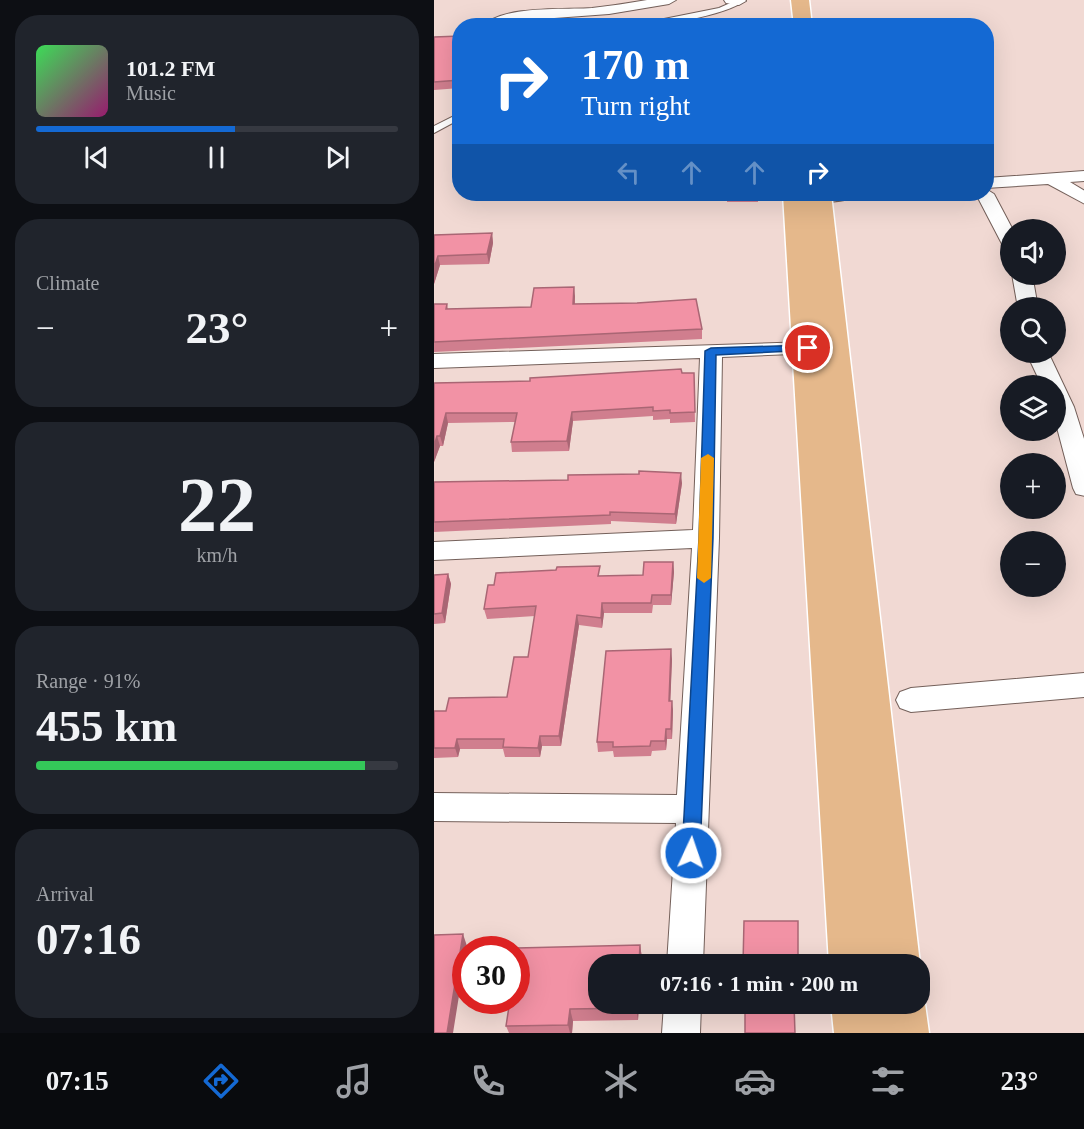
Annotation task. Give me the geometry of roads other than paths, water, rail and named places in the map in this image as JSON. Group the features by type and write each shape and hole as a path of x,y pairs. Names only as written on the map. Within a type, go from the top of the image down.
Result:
{"main road":[{"path":"784,0 785,18"},
{"path":"800,0 802,18"},
{"path":"820,201 808,348 819,540 851,954"},
{"path":"822,201 896,954"},
{"path":"856,1014 858,1033"},
{"path":"902,1014 905,1033"}],"street":[{"path":"515,18 610,10 669,0"},
{"path":"731,0 741,0"},
{"path":"994,182 1085,176"},
{"path":"1052,178 1085,199"},
{"path":"989,201 1000,223"},
{"path":"434,361 808,348"},
{"path":"686,954 706,538 711,351"},
{"path":"1066,418 1085,488"},
{"path":"434,551 706,538"},
{"path":"911,700 1085,685"},
{"path":"434,807 694,809"},
{"path":"681,1033 682,1014"}],"lane":[{"path":"676,18 721,10 741,0"},
{"path":"434,130 452,120"}]}
